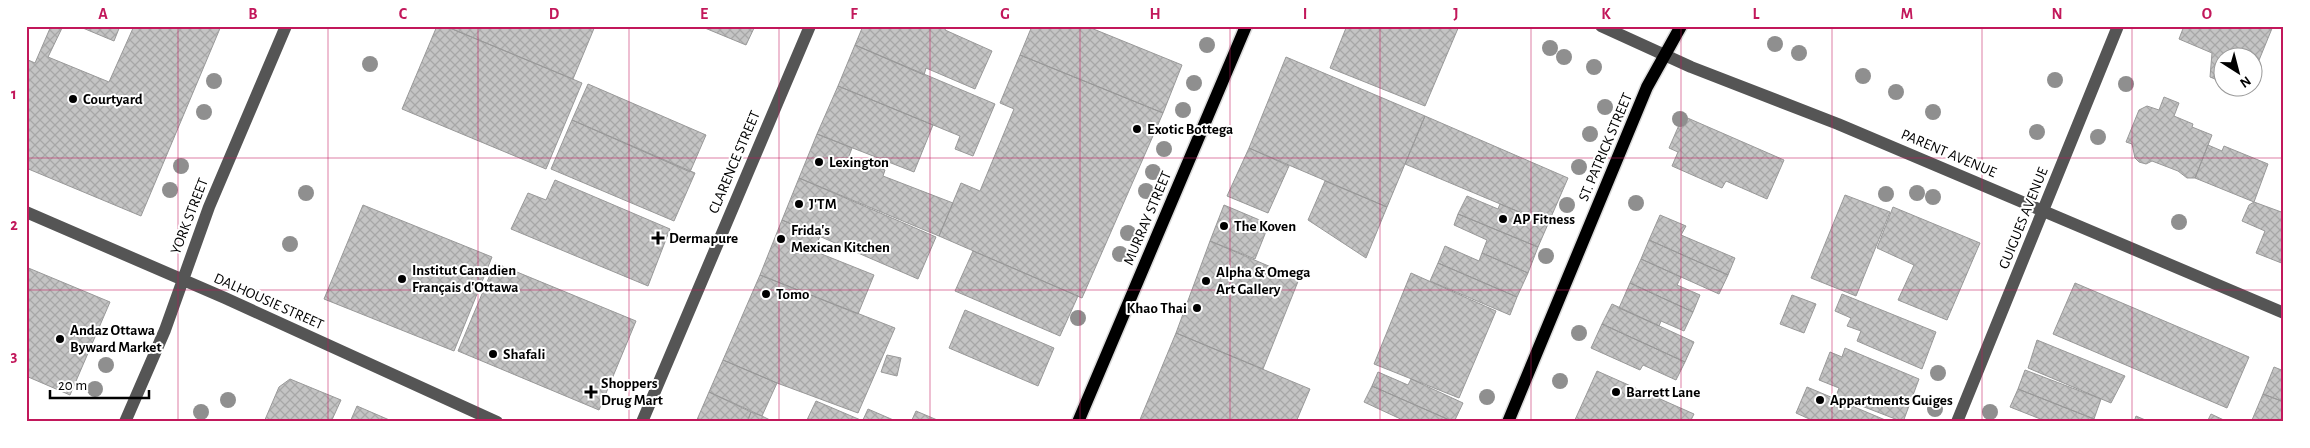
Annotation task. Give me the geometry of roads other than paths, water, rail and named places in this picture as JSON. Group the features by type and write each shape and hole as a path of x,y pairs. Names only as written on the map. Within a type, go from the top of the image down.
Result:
{"main road":[{"name":"MURRAY STREET","path":"1078,422 1246,26"},
{"name":"ST. PATRICK STREET","path":"1508,422 1647,88 1681,26"}],"street":[{"name":"YORK STREET","path":"126,421 165,330 209,207 286,26"},
{"name":"CLARENCE STREET","path":"642,422 810,26"},
{"name":"PARENT AVENUE","path":"1601,26 1691,67 1820,117 2284,313"},
{"name":"GUIGUES AVENUE","path":"1957,422 2118,26"},
{"name":"DALHOUSIE STREET","path":"26,212 183,280 497,422"}],"place":[{"name":"Courtyard","path":"73,99"},
{"name":"Exotic Bottega","path":"1137,129"},
{"name":"Lexington","path":"819,162"},
{"name":"J'TM","path":"799,204"},
{"name":"AP Fitness","path":"1503,219"},
{"name":"The Koven","path":"1224,226"},
{"name":"Dermapure","path":"658,238"},
{"name":"Frida's Mexican Kitchen","path":"781,239"},
{"name":"Institut Canadien Français d'Ottawa","path":"402,279"},
{"name":"Alpha & Omega Art Gallery","path":"1206,281"},
{"name":"Tomo","path":"766,294"},
{"name":"Khao Thai","path":"1197,308"},
{"name":"Andaz Ottawa Byward Market","path":"60,339"},
{"name":"Shafali","path":"493,354"},
{"name":"Shoppers Drug Mart","path":"591,392"},
{"name":"Barrett Lane","path":"1616,392"},
{"name":"Appartments Guiges","path":"1820,400"}]}
